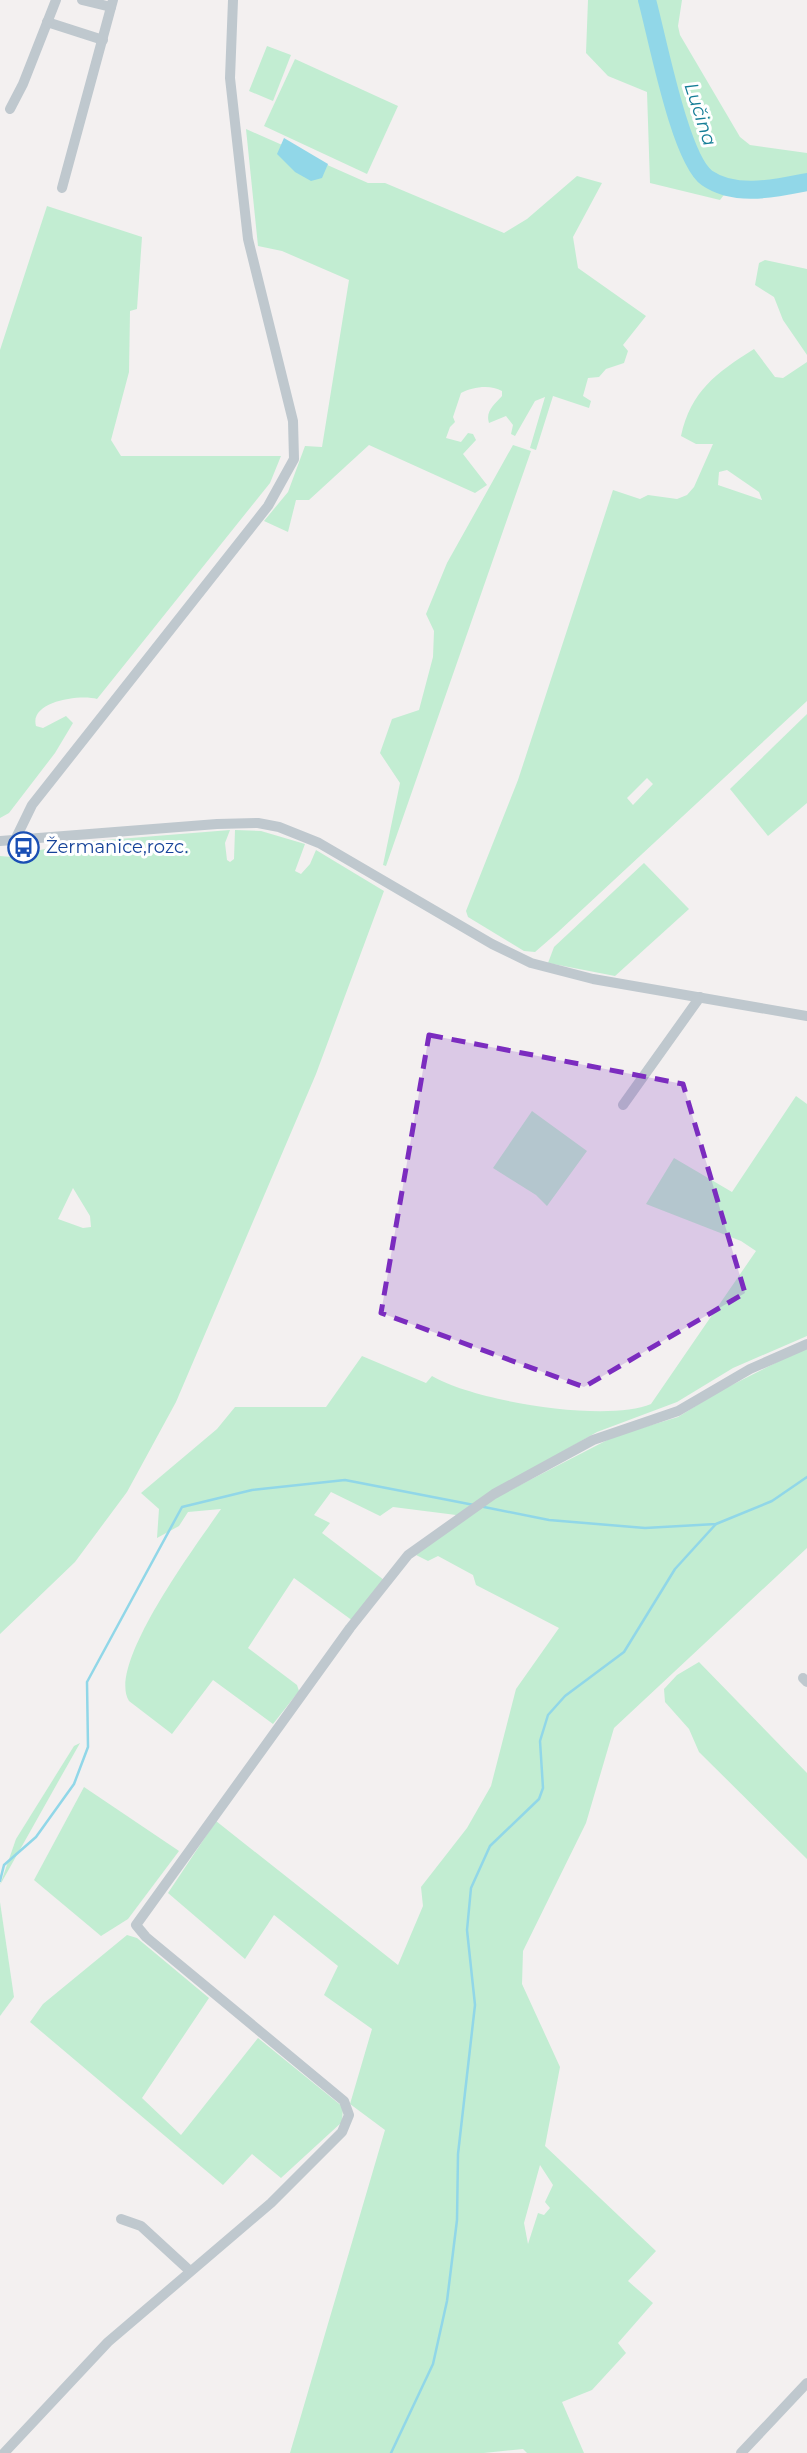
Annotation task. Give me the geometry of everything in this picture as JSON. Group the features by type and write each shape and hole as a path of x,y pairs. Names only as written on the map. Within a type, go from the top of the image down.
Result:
{"street":[{"path":"10,109 23,84 56,0"},
{"path":"62,188 112,3 82,0"},
{"path":"15,840 32,805 268,506 294,459 293,421 248,239 230,78 233,0"},
{"path":"47,22 103,40"},
{"path":"0,841 217,824 258,823 279,827 319,843 492,944 531,963 571,974 807,1016"},
{"path":"623,1105 699,997"},
{"path":"4,2453 108,2342 271,2203 342,2132 349,2115 344,2101 146,1937 136,1925 144,1912 350,1628 408,1555 494,1494 593,1440 678,1411 750,1369 807,1344"},
{"path":"121,2219 141,2225 190,2271"},
{"path":"741,2453 805,2389"}],"highlighted area":[{"path":"429,1035 683,1084 745,1293 584,1387 381,1313"}],"green space":[{"path":"588,0 682,0 678,26 680,35 740,137 750,145 807,153 807,178 754,188 730,187 720,200 650,183 647,92 608,76 586,53"},
{"path":"267,46 291,55 273,101 249,91"},
{"path":"295,59 398,106 367,174 264,126"},
{"path":"246,129 368,183 385,183 504,233 527,219 577,176 602,183 573,237 578,268 646,316 623,345 628,351 624,363 606,369 599,377 588,378 583,396 591,401 589,408 553,396 536,450 530,448 545,397 535,401 515,436 511,434 513,425 506,416 489,423 490,411 502,396 502,391 481,387 461,393 453,417 455,422 446,438 461,442 468,433 473,434 476,440 463,454 487,485 475,493 369,445 309,500 296,500 288,532 264,521 288,492 305,446 322,447 349,280 282,251 258,246"},
{"path":"47,206 142,237 137,309 130,311 129,372 111,440 121,456 281,456 270,483 97,699 58,701 40,711 36,717 36,726 43,728 66,716 73,723 55,753 9,813 0,818 0,350"},
{"path":"765,260 807,269 807,355 783,320 774,297 755,285 759,263"},
{"path":"754,349 775,377 783,378 807,362 807,701 558,932 535,952 524,951 468,917 466,911 518,780 613,490 640,499 648,495 677,499 687,495 694,487 713,444 696,444 681,436 685,420 698,395 717,375","holes":["727,470 759,492 762,500 718,485 719,472","647,778 653,784 633,805 627,798"]},
{"path":"513,445 531,451 386,866 383,865 400,783 380,753 392,719 419,710 433,657 434,631 426,614 447,563"},
{"path":"807,714 807,803 768,836 730,789"},
{"path":"230,830 225,843 227,860 230,862 234,859 235,830 261,831 305,844 295,871 301,874 310,864 316,850 384,891 316,1074 176,1402 127,1492 75,1562 0,1634 0,856 12,857 69,843","holes":["73,1188 90,1216 91,1227 83,1228 58,1219"]},
{"path":"644,863 689,909 615,976 548,963 554,947"},
{"path":"796,1096 807,1104 807,1336 733,1368 677,1402 597,1432 492,1492 499,1496 615,1436 678,1417 720,1391 807,1347 807,1548 614,1728 586,1823 523,1951 522,1984 560,2067 545,2146 656,2251 628,2281 653,2303 618,2343 626,2353 592,2390 562,2402 584,2453 527,2453 523,2449 484,2453 290,2453 385,2130 350,2104 372,2029 324,1995 338,1966 274,1915 245,1959 168,1893 216,1821 398,1965 423,1906 421,1887 467,1828 491,1786 516,1689 559,1628 476,1585 473,1575 438,1556 428,1561 416,1555 464,1516 393,1507 380,1516 331,1492 314,1515 330,1523 322,1533 384,1580 353,1621 294,1578 248,1648 297,1685 299,1691 273,1724 213,1680 172,1734 129,1701 125,1684 130,1661 158,1604 221,1509 188,1512 179,1526 157,1538 159,1509 141,1493 217,1429 235,1407 326,1407 362,1356 426,1383 432,1376 478,1394 508,1401 573,1410 604,1411 651,1404 756,1251 741,1241 646,1204 674,1158 732,1192","holes":["540,2165 553,2185 545,2202 550,2208 544,2215 538,2213 528,2244 524,2223"]},
{"path":"532,1111 587,1151 547,1206 536,1195 493,1168"},
{"path":"699,1662 807,1773 807,1859 699,1752 689,1729 665,1702 664,1689 677,1675"},
{"path":"80,1743 0,1885 16,1839 74,1746"},
{"path":"84,1787 179,1851 128,1919 101,1936 34,1880"},
{"path":"0,1902 14,1997 0,2016"},
{"path":"127,1935 137,1938 209,1998 142,2098 181,2135 258,2038 343,2107 342,2122 281,2178 252,2154 223,2185 30,2022 43,2004"}],"water":[{"path":"284,138 328,164 322,178 311,181 295,172 277,154"}],"waterway":[{"name":"Lučina","path":"647,0 679,123 697,166 707,178 718,184 743,190 769,189 807,182"},
{"path":"484,1507 549,1520 645,1528 716,1524 772,1501 807,1477"},
{"path":"0,1881 4,1865 36,1837 74,1784 88,1747 87,1682 182,1507 252,1490 345,1480 474,1505"},
{"path":"391,2453 433,2364 447,2301 457,2220 458,2154 475,2005 467,1930 471,1888 490,1846 539,1799 543,1788 540,1741 548,1715 565,1696 624,1652 675,1569 716,1524"}],"place":[{"name":"Žermanice,rozc.","path":"23,847"}]}
